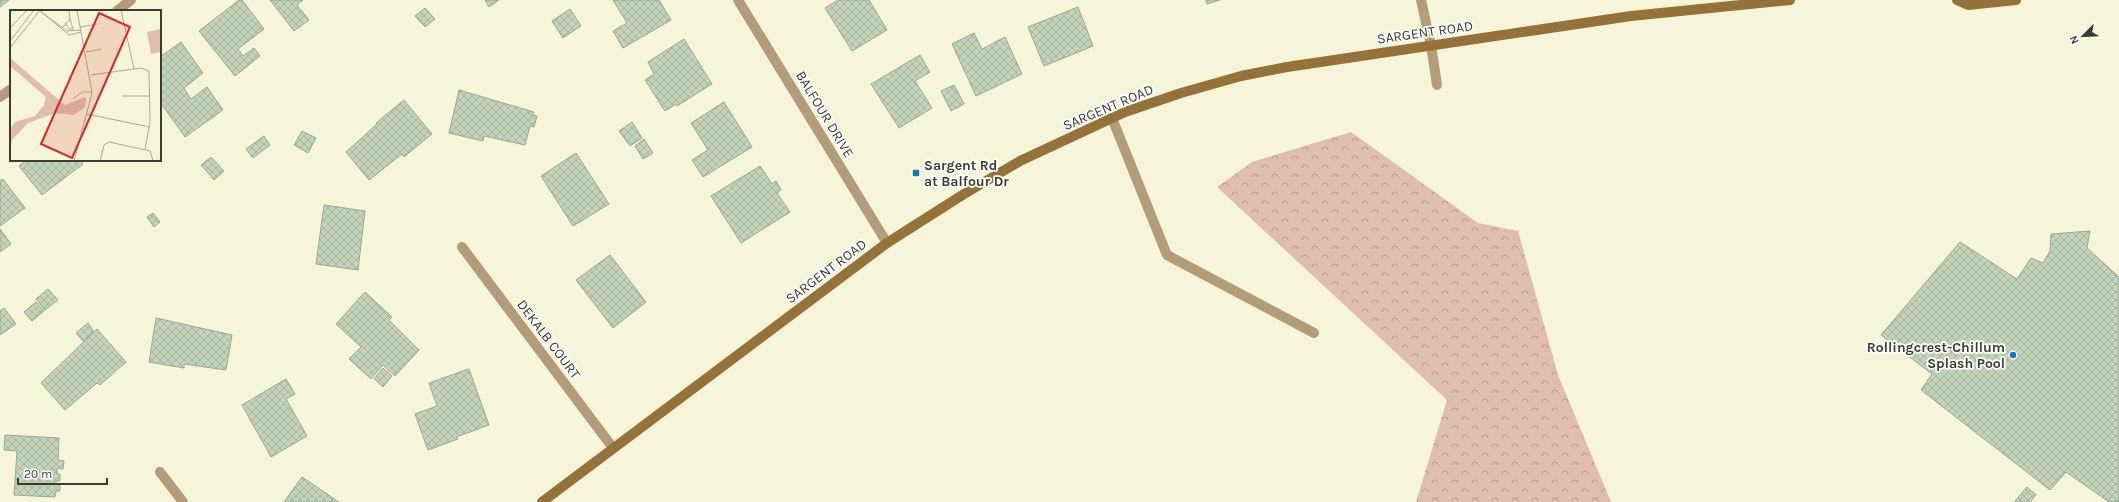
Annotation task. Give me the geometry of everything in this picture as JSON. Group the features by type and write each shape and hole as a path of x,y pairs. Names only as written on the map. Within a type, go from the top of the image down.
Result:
{"main road":[{"name":"SARGENT ROAD","path":"542,502 887,243 964,194 1020,161 1112,118 1181,93 1241,76 1287,67 1631,16 1790,0"},
{"path":"1957,0 1968,5 2016,0"}],"street":[{"path":"117,10 131,0"},
{"name":"BALFOUR DRIVE","path":"738,0 887,243"},
{"path":"1421,0 1431,45 1437,85"},
{"path":"0,97 10,90"},
{"path":"1112,118 1167,255 1314,333"},
{"name":"DEKALB COURT","path":"462,247 613,448"},
{"path":"160,472 183,502"}],"green space":[{"path":"1351,132 1478,223 1518,231 1558,375 1611,502 1416,502 1447,400 1217,187 1252,162"}],"building":[{"path":"0,0 9,0 0,7"},
{"path":"239,0 242,0 264,29 238,49 243,56 254,48 260,56 235,76 199,31"},
{"path":"270,0 303,0 297,5 309,20 294,31"},
{"path":"485,0 499,0 489,7"},
{"path":"613,0 659,0 671,20 623,48 613,31 627,23"},
{"path":"838,0 869,0 887,30 852,51 825,8"},
{"path":"1206,0 1220,0 1207,4"},
{"path":"1078,7 1093,46 1044,66 1028,27"},
{"path":"425,8 435,19 425,27 415,16"},
{"path":"570,9 581,26 563,38 552,21"},
{"path":"974,33 982,49 1005,37 1022,74 976,96 952,44"},
{"path":"684,39 712,84 677,106 676,104 665,111 645,80 654,74 648,62"},
{"path":"181,42 203,73 184,88 191,99 207,87 223,110 185,137 161,103 161,56"},
{"path":"920,55 930,72 915,81 932,108 899,128 871,84"},
{"path":"954,85 964,104 951,111 941,91"},
{"path":"459,90 534,112 532,115 537,116 534,127 530,126 525,145 484,136 483,141 449,133"},
{"path":"404,100 432,134 404,157 402,154 369,180 346,152 377,124 376,123"},
{"path":"724,102 752,147 703,177 692,160 708,150 691,123"},
{"path":"632,122 642,138 630,146 619,131"},
{"path":"302,131 316,138 308,153 294,145"},
{"path":"264,136 270,145 253,158 246,149"},
{"path":"644,139 653,153 643,159 635,146"},
{"path":"576,153 609,204 573,226 541,176"},
{"path":"211,157 224,171 214,180 201,165"},
{"path":"25,161 81,161 83,164 42,195 19,166"},
{"path":"760,166 772,184 776,181 781,190 777,193 790,212 741,243 711,196"},
{"path":"3,179 25,208 0,226 0,181"},
{"path":"324,205 365,211 358,270 316,264"},
{"path":"153,213 160,222 154,227 147,217"},
{"path":"0,229 11,244 0,252"},
{"name":"Rollingcrest-Chillum Splash Pool","path":"2090,231 2087,248 2119,277 2119,502 2109,502 2066,472 2050,490 1921,390 1932,374 1881,335 1960,242 2017,279 2031,258 2043,263 2050,251 2051,234"},
{"path":"610,255 646,302 613,328 576,280"},
{"path":"48,289 58,300 45,310 36,299"},
{"path":"365,292 392,317 389,320 419,350 395,376 383,365 371,379 349,359 361,347 336,324"},
{"path":"36,302 44,311 32,321 24,312"},
{"path":"4,308 16,324 0,335 0,311"},
{"path":"156,318 232,335 226,370 184,364 184,368 149,362"},
{"path":"88,323 94,332 83,341 76,333"},
{"path":"97,329 126,362 100,385 97,383 65,410 41,383"},
{"path":"383,368 392,376 383,387 374,379"},
{"path":"469,369 489,425 456,437 458,439 428,450 415,414 437,406 429,383"},
{"path":"286,379 295,394 286,399 307,436 271,457 242,405"},
{"path":"5,435 59,438 58,460 64,461 63,469 57,468 57,474 60,474 60,481 56,481 56,484 60,484 60,491 56,491 55,497 14,495 17,451 4,450"},
{"path":"302,477 339,502 284,502"},
{"path":"2027,487 2036,495 2030,502 2015,501"}],"place":[{"name":"Sargent Rd at Balfour Dr","path":"916,173"},
{"name":"Rollingcrest-Chillum Splash Pool","path":"2013,355"}]}
